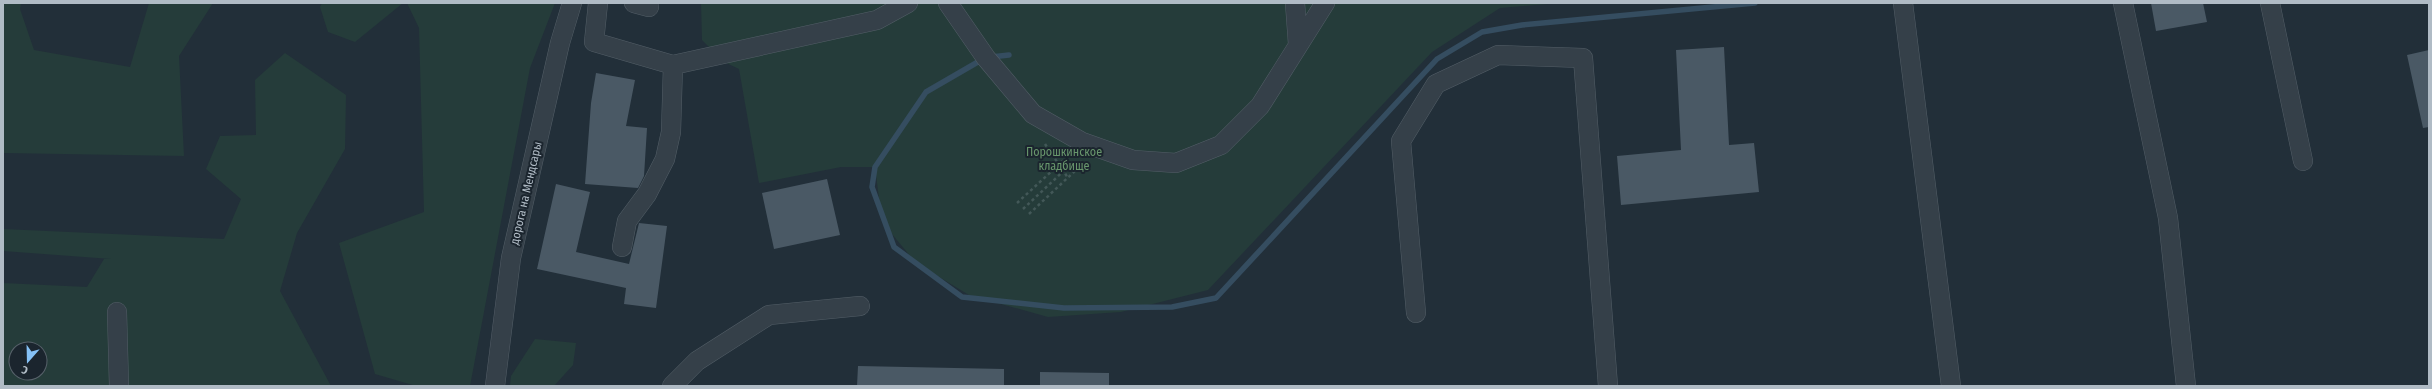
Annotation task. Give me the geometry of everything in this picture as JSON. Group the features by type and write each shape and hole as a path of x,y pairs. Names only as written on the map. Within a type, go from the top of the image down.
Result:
{"street":[{"name":"дорога на Мендсары","path":"495,386 511,258 560,43 572,3"},
{"path":"598,3 594,42 673,65 877,20 908,3"},
{"path":"948,3 986,58 1033,114 1082,142 1133,160 1176,163 1221,145 1260,106 1325,3"},
{"path":"1294,3 1298,44"},
{"path":"1903,3 1951,386"},
{"path":"2123,3 2168,218 2186,386"},
{"path":"2270,3 2303,161"},
{"path":"1416,313 1401,141 1436,84 1498,55 1583,58 1608,386"},
{"path":"622,247 627,221 647,194 665,159 671,132 673,65"},
{"path":"672,386 697,361 769,315 860,306"},
{"path":"117,312 119,386"}],"path":[{"path":"1044,142 1068,178"},
{"path":"1017,203 1065,159"},
{"path":"1023,209 1070,165"},
{"path":"1029,214 1076,170"}],"green space":[{"path":"3,3 21,3 20,9 34,50 130,67 149,3 213,3 179,56 184,156 3,153"},
{"path":"322,3 403,3 355,42 328,32 320,7"},
{"path":"407,3 555,3 530,68 470,386 416,386 375,374 339,243 424,212 419,28"},
{"name":"Порошкинское кладбище","path":"701,3 1560,3 1500,8 1432,52 1208,290 1121,312 1048,317 969,295 916,263 882,222 875,167 841,167 759,183 739,69 714,57 713,51 702,40"},
{"path":"285,53 346,95 345,149 297,233 280,291 331,386 3,386 3,283 87,287 104,259 111,259 3,251 3,229 224,239 241,199 206,169 220,136 256,135 255,80"},
{"path":"535,339 576,343 573,365 554,386 510,386 511,376"}],"building":[{"path":"2151,3 2203,3 2207,22 2156,31"},
{"path":"1724,47 1729,145 1754,143 1759,192 1621,205 1617,156 1681,150 1676,50"},
{"path":"2429,50 2429,127 2423,128 2407,55"},
{"path":"596,73 635,80 626,126 647,128 644,176 638,188 585,184 591,103"},
{"path":"827,179 840,235 774,249 762,193"},
{"path":"556,184 590,192 576,252 629,264 639,223 667,226 656,308 624,304 626,288 537,269"},
{"path":"858,366 1004,369 1004,386 857,386"},
{"path":"1040,372 1109,373 1109,386 1040,386"}],"waterway":[{"path":"983,59 926,92 875,167 872,187 894,247 962,297 1064,308 1172,307 1216,298 1437,59 1482,32 1522,25 1755,3"},
{"path":"991,57 1009,55"}]}
